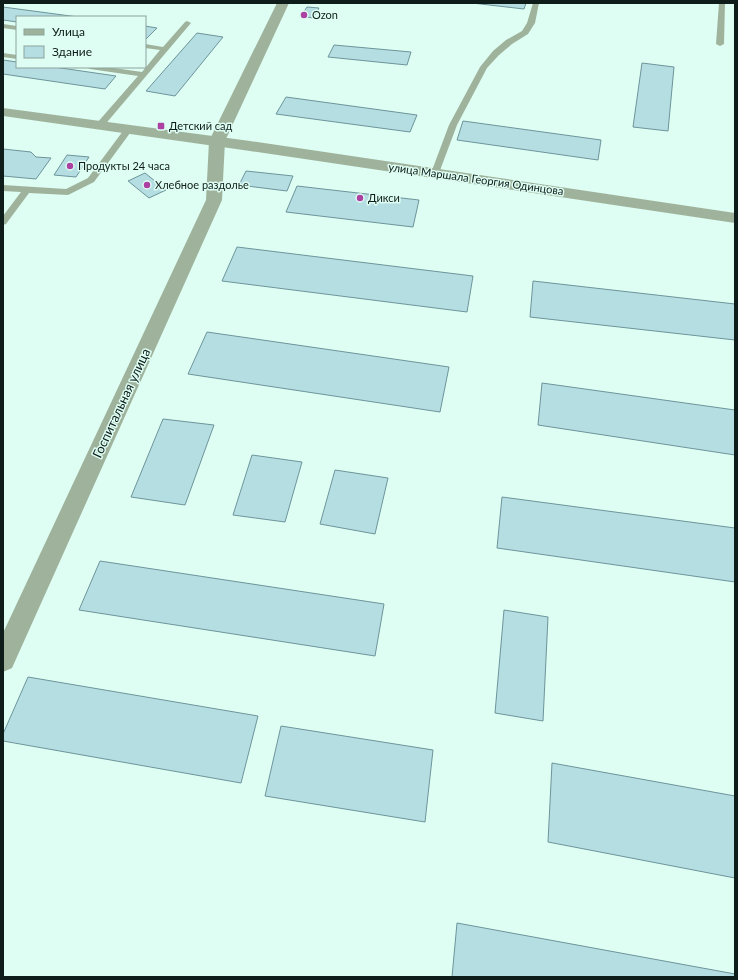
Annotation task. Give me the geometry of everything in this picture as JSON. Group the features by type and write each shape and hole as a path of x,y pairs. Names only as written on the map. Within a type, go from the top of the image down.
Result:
{"street":[{"path":"217,141 283,3"},
{"name":"улица Маршала Георгия Одинцова","path":"3,112 217,141 735,218"},
{"name":"Госпитальная улица","path":"3,660 214,200 217,141"}],"lane":[{"path":"435,173 453,125 484,68 500,49 525,32 530,24 536,3"},
{"path":"720,44 722,3"},
{"path":"100,125 187,23"},
{"path":"3,26 16,28"},
{"path":"146,46 166,48"},
{"path":"3,55 16,57"},
{"path":"98,68 143,74"},
{"path":"3,188 68,192 91,180 129,129"},
{"path":"3,222 27,190"}],"building":[{"path":"472,3 526,3 524,9"},
{"path":"3,7 70,16 16,16 16,22 3,20"},
{"path":"307,7 319,8 313,18 301,16"},
{"path":"146,26 157,28 146,39"},
{"path":"197,33 223,37 175,96 146,91"},
{"path":"334,45 411,52 407,65 328,57"},
{"path":"3,60 16,62 16,68 61,68 116,76 105,89 3,74"},
{"path":"642,63 674,67 668,131 633,127"},
{"path":"286,97 417,115 410,132 276,114"},
{"path":"463,121 601,140 598,160 457,140"},
{"path":"3,149 31,152 36,157 51,158 36,179 3,176"},
{"path":"67,155 89,157 76,177 54,175"},
{"path":"246,171 293,176 287,191 239,185"},
{"name":"Хлебное раздолье","path":"145,173 166,190 149,198 128,181"},
{"path":"297,186 419,200 413,227 286,212"},
{"path":"237,247 473,276 467,312 222,281"},
{"path":"533,281 735,304 735,340 530,317"},
{"path":"207,332 449,367 440,412 188,374"},
{"path":"542,383 735,410 735,455 538,425"},
{"path":"163,419 214,425 185,505 131,497"},
{"path":"252,455 302,462 285,522 233,515"},
{"path":"335,470 388,478 375,534 320,524"},
{"path":"502,497 735,528 735,582 497,548"},
{"path":"100,561 384,604 375,656 79,610"},
{"path":"504,610 548,617 543,721 495,713"},
{"path":"28,677 258,716 241,783 3,741 3,734"},
{"path":"281,726 433,750 425,822 265,796"},
{"path":"552,763 735,796 735,878 548,842"},
{"path":"457,923 735,974 735,977 452,977"}],"place":[{"name":"Ozon","path":"304,15"},
{"name":"Детский сад","path":"161,126"},
{"name":"Продукты 24 часа","path":"70,166"},
{"name":"Хлебное раздолье","path":"147,185"},
{"name":"Дикси","path":"360,198"}]}
